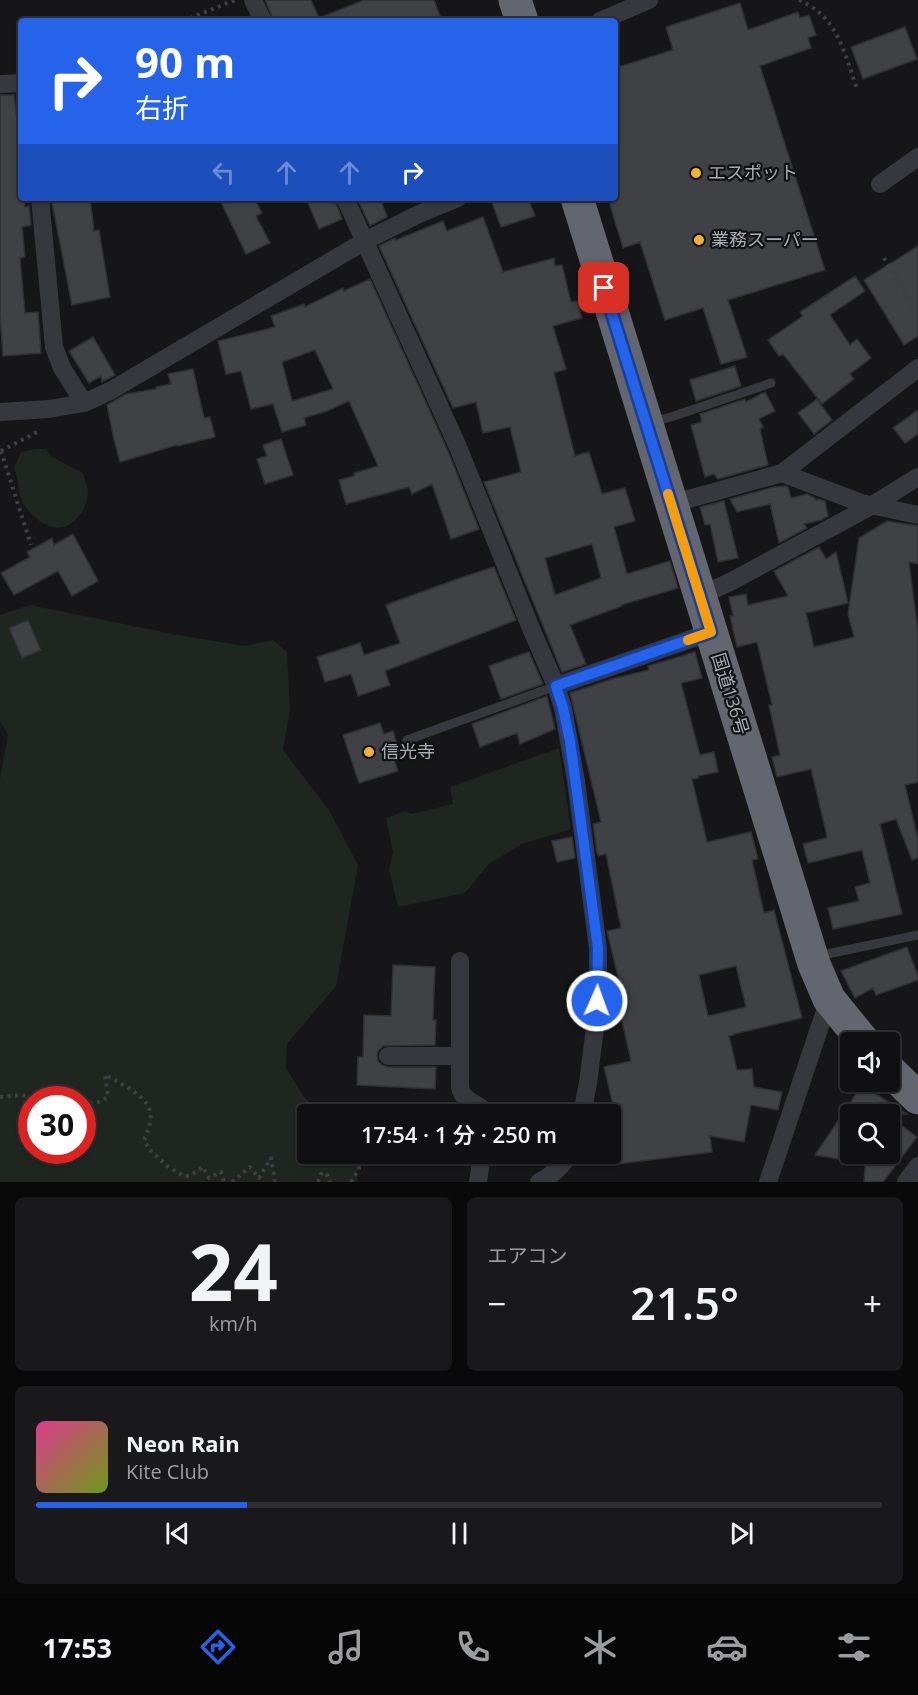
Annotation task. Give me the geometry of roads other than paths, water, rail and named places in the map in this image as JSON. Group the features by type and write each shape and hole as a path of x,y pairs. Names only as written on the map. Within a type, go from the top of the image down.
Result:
{"highway":[{"path":"515,0 521,18"},
{"name":"国道136号","path":"578,201 812,957 829,999 856,1032"},
{"path":"900,1081 918,1098"}],"street":[{"path":"253,0 262,18"},
{"path":"607,18 649,0"},
{"path":"0,84 18,83"},
{"path":"880,184 918,157"},
{"path":"40,201 54,347 62,368 84,403"},
{"path":"346,201 458,447 563,708 570,741 598,948 596,1020 584,1104"},
{"path":"0,412 50,409 84,403 121,385 365,241 451,201"},
{"path":"671,504 783,473 918,368"},
{"path":"783,473 871,506 918,515"},
{"path":"699,593 732,581 871,506 918,477"},
{"path":"556,686 711,632"},
{"path":"460,961 461,1093 475,1104"},
{"path":"768,1182 829,999"},
{"path":"388,1056 460,1056"},
{"path":"478,1182 481,1164"},
{"path":"539,1182 553,1174 563,1164"},
{"path":"906,1182 918,1166"}],"lane":[{"path":"646,424 771,383"},
{"path":"407,740 556,686"},
{"path":"812,957 918,935"}],"place":[{"name":"エスポット","path":"696,173"},
{"name":"業務スーパー","path":"699,240"},
{"name":"信光寺","path":"369,752"}]}
